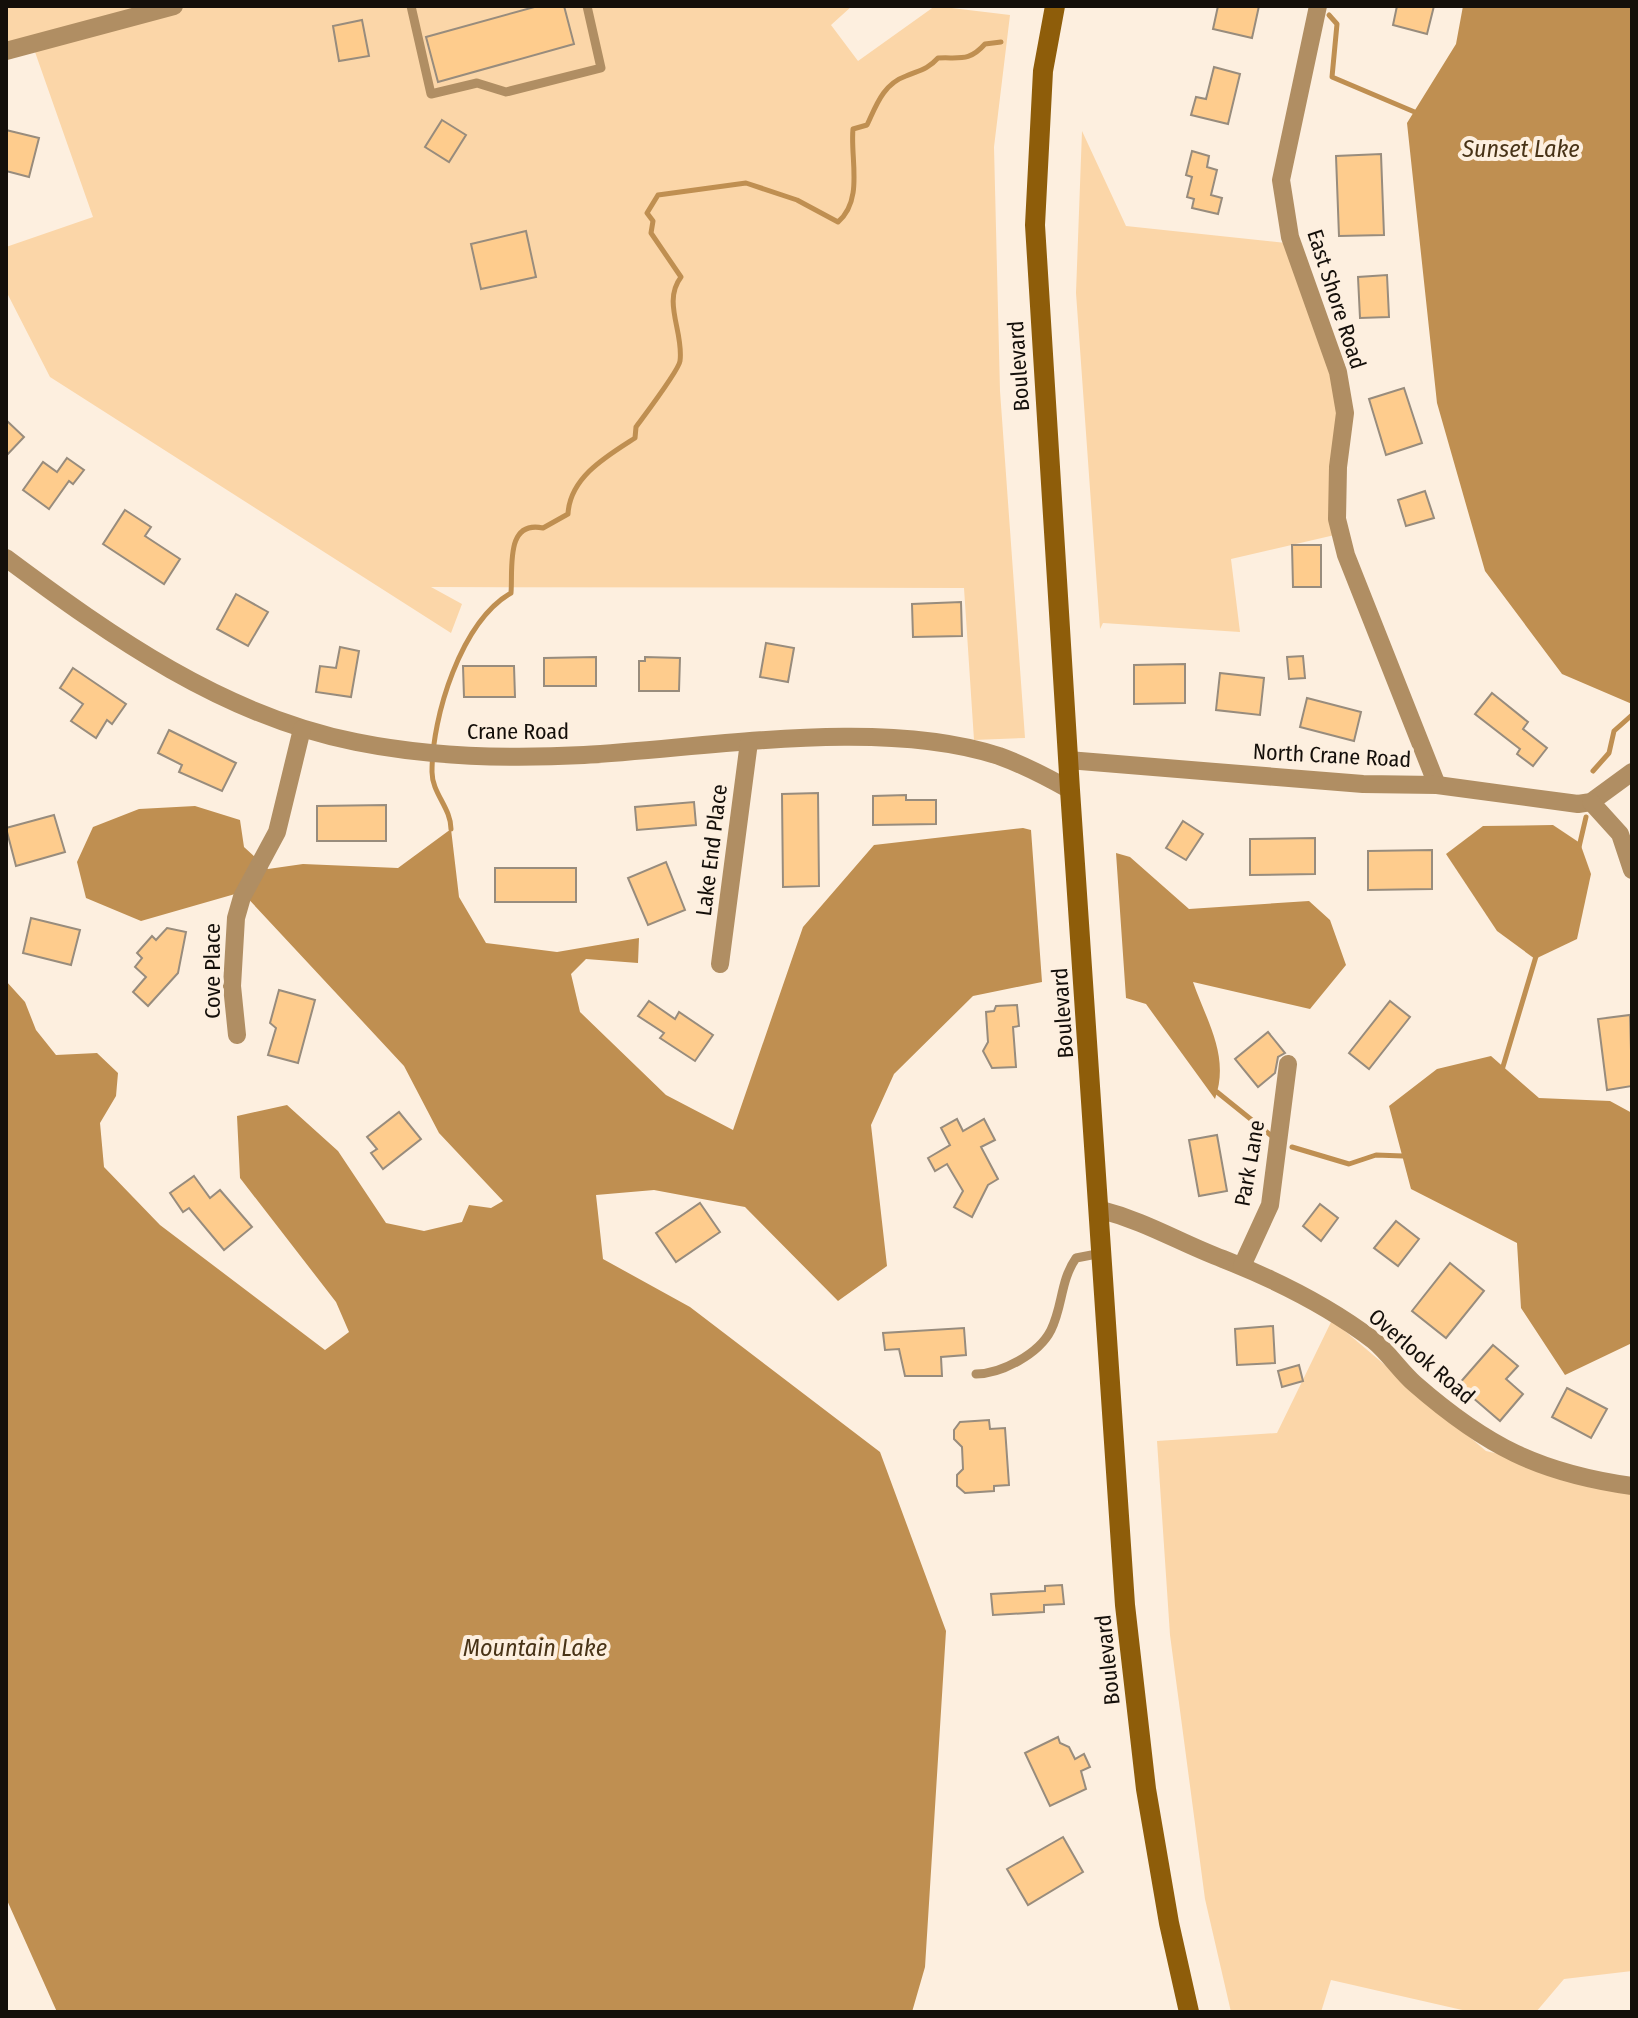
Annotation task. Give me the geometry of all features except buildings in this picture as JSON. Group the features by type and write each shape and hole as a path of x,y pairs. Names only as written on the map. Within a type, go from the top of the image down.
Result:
{"main road":[{"name":"Boulevard","path":"1055,6 1043,71 1035,225 1070,790 1135,1707 1169,1923 1189,2012"}],"street":[{"path":"6,51 174,6"},
{"name":"East Shore Road","path":"1318,6 1281,180 1290,237 1338,372 1345,413 1338,467 1337,519 1346,555 1437,785"},
{"name":"Crane Road","path":"6,558 165,667 260,715 357,742 440,753 574,755 749,742 852,739 926,742 999,756 1070,790"},
{"name":"Cove Place","path":"237,1035 232,956 236,918 242,897 272,843 302,729"},
{"name":"Lake End Place","path":"720,964 749,742"},
{"name":"North Crane Road","path":"1068,760 1363,784 1437,785 1578,804 1591,802"},
{"path":"1632,772 1591,802 1620,834 1632,870"},
{"name":"Park Lane","path":"1242,1266 1270,1205 1288,1064"},
{"name":"Overlook Road","path":"1098,1209 1156,1226 1320,1303 1375,1342 1407,1377 1477,1435 1529,1462 1632,1486"}],"lane":[{"path":"411,6 431,94 477,83 506,92 601,68 587,6"},
{"path":"976,1374 994,1374 1024,1357 1050,1332 1064,1275 1076,1258 1102,1253"}],"shaded area":[{"path":"6,6 852,6 831,25 858,61 935,6 1010,15 994,147 1000,391 1025,738 974,740 964,588 431,587 462,604 451,633 50,377 6,291 6,247 93,217 35,52 6,58"},
{"path":"1082,131 1126,226 1295,244 1340,393 1339,534 1231,559 1240,632 1103,623 1100,629 1076,293"},
{"path":"1332,1320 1486,1451 1632,1485 1632,1971 1564,1979 1536,2012 1471,2012 1331,1980 1321,2012 1231,2012 1205,1899 1170,1635 1157,1441 1277,1433"}],"water":[{"name":"Sunset Lake","path":"1463,6 1632,6 1632,704 1562,674 1485,571 1437,403 1407,123 1456,44"},
{"name":"Mountain Lake","path":"195,806 240,820 244,847 268,869 303,864 398,868 451,829 459,897 486,943 557,952 639,938 638,963 586,959 571,974 580,1012 666,1095 733,1130 803,927 874,845 1023,828 1031,830 1042,982 973,996 894,1074 871,1125 887,1266 838,1301 745,1207 654,1190 596,1195 603,1259 690,1307 880,1452 946,1631 925,1967 912,2012 57,2012 6,1898 6,981 25,1002 36,1030 56,1055 97,1053 118,1073 116,1096 100,1123 104,1167 160,1225 325,1350 349,1332 336,1302 240,1178 237,1116 287,1105 338,1151 386,1223 424,1231 462,1222 469,1205 491,1208 503,1201 439,1133 404,1066 242,892 141,921 86,898 77,862 93,827 139,809"},
{"path":"1553,825 1580,843 1591,874 1577,939 1535,959 1497,931 1446,854 1483,826"},
{"path":"1116,853 1130,857 1189,909 1309,901 1330,920 1346,965 1310,1009 1193,982 1218,1054 1219,1083 1215,1099 1146,1004 1126,998"},
{"path":"1491,1056 1539,1098 1610,1101 1632,1113 1632,1343 1565,1375 1521,1308 1517,1243 1411,1189 1389,1106 1437,1069"}],"waterway":[{"path":"1329,15 1337,24 1332,77 1417,113"},
{"path":"451,829 433,780 437,724 464,648 493,607 511,593 512,559 517,538 522,531 531,527 543,528 568,514 570,501 583,478 602,460 635,438 636,427 680,361 673,297 681,277 651,233 653,221 647,213 658,195 746,183 797,200 838,222 846,213 853,191 853,129 867,125 877,103 891,84 927,67 938,58 969,56 985,44 1001,42"},
{"path":"1593,771 1609,753 1614,731 1632,715"},
{"path":"1579,847 1586,817"},
{"path":"1502,1070 1537,953"},
{"path":"1217,1092 1273,1137"},
{"path":"1292,1147 1349,1164 1376,1155 1403,1156 1407,1152"}]}
